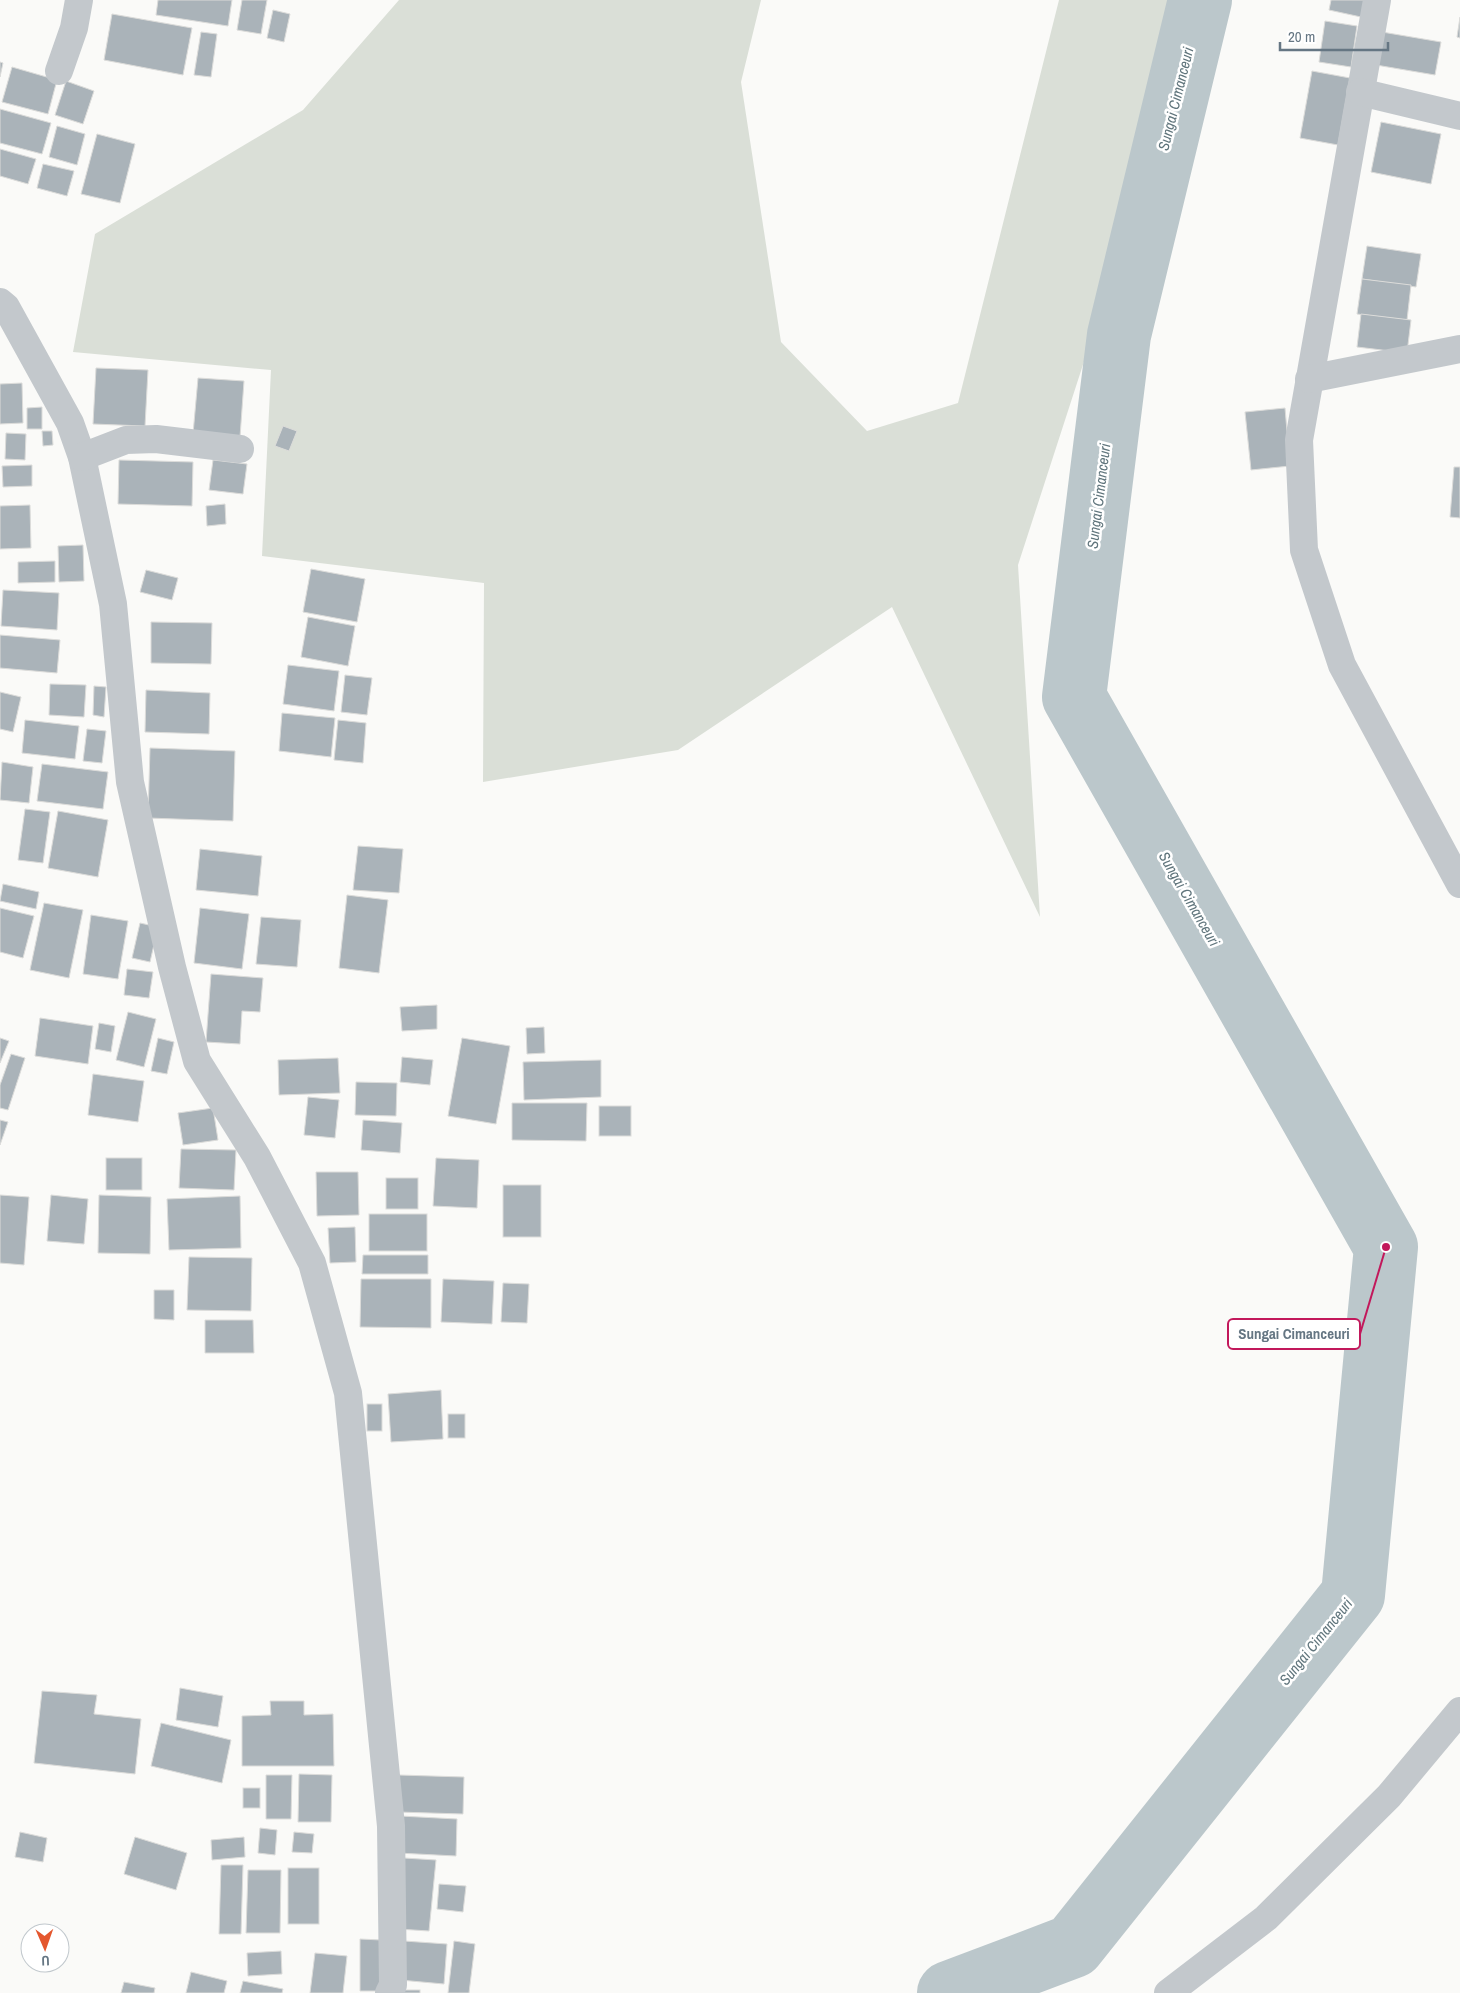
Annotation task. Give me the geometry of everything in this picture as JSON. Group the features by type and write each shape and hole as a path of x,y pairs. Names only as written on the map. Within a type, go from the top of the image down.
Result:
{"street":[{"path":"59,71 74,28 79,0"},
{"path":"1377,0 1299,440 1304,550 1342,665 1460,884"},
{"path":"1360,92 1460,116"},
{"path":"0,302 6,307 70,423 82,457 113,604 130,782 172,967 197,1061 256,1157 312,1263 348,1392 391,1826 393,1985 390,1993"},
{"path":"1309,379 1460,349"},
{"path":"82,457 126,440 156,439 240,449"},
{"path":"1168,1993 1266,1918 1390,1796 1460,1711"}],"shaded area":[{"path":"399,0 761,0 741,82 781,342 867,431 958,403 1059,0 1169,0 1164,115 1018,565 1040,917 892,607 678,750 483,782 484,583 262,556 271,370 73,352 95,234 303,110"}],"building":[{"path":"158,0 232,0 228,26 156,15"},
{"path":"242,0 267,0 261,34 237,30"},
{"path":"1331,0 1365,0 1361,17 1329,10"},
{"path":"273,10 290,14 284,42 267,38"},
{"path":"112,14 192,28 183,75 104,60"},
{"path":"1460,17 1460,38 1457,37"},
{"path":"1325,21 1357,26 1351,67 1319,62"},
{"path":"201,32 217,34 211,77 194,75"},
{"path":"1382,32 1441,42 1435,75 1376,65"},
{"path":"0,62 3,63 0,77"},
{"path":"12,67 57,80 48,114 2,102"},
{"path":"1312,71 1350,78 1338,145 1300,138"},
{"path":"66,81 94,91 83,124 55,115"},
{"path":"0,109 51,123 42,154 0,143"},
{"path":"1381,122 1441,134 1431,184 1371,172"},
{"path":"57,126 85,134 77,165 49,157"},
{"path":"97,134 135,144 120,203 81,194"},
{"path":"0,149 36,159 28,184 0,176"},
{"path":"43,164 74,171 67,196 37,188"},
{"path":"1367,246 1421,254 1416,287 1362,279"},
{"path":"1362,279 1411,285 1407,320 1357,314"},
{"path":"1361,314 1411,320 1407,353 1357,347"},
{"path":"96,368 148,370 145,426 93,424"},
{"path":"198,378 244,381 240,437 193,434"},
{"path":"22,383 23,423 0,424 0,384"},
{"path":"42,407 42,429 27,429 27,408"},
{"path":"1285,408 1290,466 1251,470 1245,412"},
{"path":"283,426 297,431 289,451 275,446"},
{"path":"42,431 52,431 53,445 43,446"},
{"path":"6,433 26,434 25,460 5,459"},
{"path":"119,460 193,462 192,506 118,504"},
{"path":"213,460 247,464 243,494 209,490"},
{"path":"32,465 32,486 3,487 2,466"},
{"path":"1454,467 1460,467 1460,518 1450,517"},
{"path":"225,504 226,524 207,526 206,506"},
{"path":"30,505 31,548 0,549 0,506"},
{"path":"83,545 84,581 59,582 58,546"},
{"path":"55,561 55,582 18,583 18,562"},
{"path":"311,569 365,579 357,622 303,612"},
{"path":"146,570 178,578 172,600 140,592"},
{"path":"3,590 59,593 57,630 1,626"},
{"path":"308,617 355,626 348,666 301,657"},
{"path":"151,622 212,623 211,664 151,663"},
{"path":"0,635 60,640 57,673 0,668"},
{"path":"288,665 339,671 334,711 283,704"},
{"path":"345,675 372,678 367,715 341,712"},
{"path":"50,684 86,685 84,717 49,715"},
{"path":"94,686 106,687 104,717 93,715"},
{"path":"146,690 210,693 209,734 145,732"},
{"path":"0,692 21,697 13,732 0,729"},
{"path":"282,713 335,718 331,757 279,751"},
{"path":"25,720 79,726 75,759 22,753"},
{"path":"338,720 366,723 363,763 334,760"},
{"path":"87,729 106,731 102,763 83,761"},
{"path":"150,748 235,751 233,821 148,818"},
{"path":"2,762 33,767 29,803 0,800"},
{"path":"42,764 108,772 103,809 37,801"},
{"path":"25,809 50,812 43,863 18,860"},
{"path":"58,811 108,820 98,877 48,868"},
{"path":"358,846 403,849 399,893 353,890"},
{"path":"200,849 262,856 258,896 196,890"},
{"path":"3,884 39,892 36,909 0,901"},
{"path":"347,895 388,900 379,973 339,968"},
{"path":"44,903 83,910 69,978 30,970"},
{"path":"0,908 34,916 23,958 0,952"},
{"path":"200,908 249,914 242,969 194,963"},
{"path":"91,915 128,921 118,979 83,974"},
{"path":"261,917 301,920 297,967 256,964"},
{"path":"140,923 158,927 150,962 132,958"},
{"path":"127,969 153,972 149,998 124,995"},
{"path":"211,974 263,978 260,1012 242,1011 240,1044 206,1042"},
{"path":"437,1005 437,1029 402,1031 400,1007"},
{"path":"128,1012 156,1019 144,1067 116,1060"},
{"path":"40,1018 93,1026 88,1064 35,1056"},
{"path":"99,1023 115,1026 111,1052 95,1049"},
{"path":"544,1027 545,1053 527,1054 526,1028"},
{"path":"0,1038 9,1041 0,1063"},
{"path":"158,1038 174,1042 167,1074 151,1071"},
{"path":"462,1038 510,1046 496,1124 448,1116"},
{"path":"11,1054 25,1058 8,1110 0,1108 0,1085"},
{"path":"402,1057 433,1060 430,1085 400,1082"},
{"path":"338,1058 340,1093 279,1095 278,1060"},
{"path":"601,1060 601,1097 524,1100 523,1062"},
{"path":"93,1074 144,1081 138,1122 88,1115"},
{"path":"356,1082 397,1083 396,1116 355,1115"},
{"path":"308,1097 339,1100 335,1138 304,1135"},
{"path":"512,1103 587,1103 586,1141 512,1140"},
{"path":"599,1106 631,1106 631,1136 599,1136"},
{"path":"213,1108 218,1140 183,1145 178,1113"},
{"path":"0,1120 8,1122 0,1145"},
{"path":"363,1120 402,1123 400,1153 361,1150"},
{"path":"181,1149 236,1150 234,1190 179,1188"},
{"path":"106,1158 142,1158 142,1190 106,1190"},
{"path":"436,1158 479,1160 477,1208 433,1206"},
{"path":"316,1172 358,1172 359,1215 317,1216"},
{"path":"386,1178 418,1178 418,1209 386,1209"},
{"path":"503,1185 541,1185 541,1237 503,1237"},
{"path":"0,1195 29,1197 24,1265 0,1263"},
{"path":"51,1195 88,1199 84,1244 47,1241"},
{"path":"99,1195 151,1197 150,1254 98,1253"},
{"path":"240,1196 241,1248 169,1250 167,1199"},
{"path":"369,1214 427,1214 427,1251 369,1251"},
{"path":"355,1227 356,1262 330,1263 328,1228"},
{"path":"363,1255 428,1255 428,1274 362,1274"},
{"path":"189,1257 252,1258 251,1311 187,1310"},
{"path":"361,1279 431,1279 431,1328 360,1327"},
{"path":"443,1279 494,1281 492,1324 441,1322"},
{"path":"503,1283 529,1284 527,1323 501,1322"},
{"path":"154,1290 174,1290 174,1320 154,1319"},
{"path":"205,1320 253,1320 254,1353 205,1353"},
{"path":"441,1390 443,1439 391,1442 388,1394"},
{"path":"367,1404 382,1404 382,1431 367,1431"},
{"path":"448,1414 465,1414 465,1438 448,1438"},
{"path":"180,1688 223,1696 218,1727 176,1720"},
{"path":"42,1691 97,1695 94,1714 141,1719 135,1774 34,1763"},
{"path":"270,1701 304,1701 304,1715 333,1714 334,1766 242,1766 242,1716 271,1715"},
{"path":"161,1723 231,1740 222,1783 151,1766"},
{"path":"299,1774 332,1775 331,1822 298,1822"},
{"path":"266,1775 292,1775 291,1819 266,1819"},
{"path":"399,1775 464,1777 463,1814 398,1812"},
{"path":"243,1788 260,1788 260,1808 243,1808"},
{"path":"400,1816 457,1819 456,1856 398,1853"},
{"path":"260,1828 277,1830 275,1855 258,1853"},
{"path":"20,1832 47,1838 43,1862 15,1857"},
{"path":"294,1832 314,1834 312,1853 292,1852"},
{"path":"135,1837 187,1853 176,1890 124,1874"},
{"path":"244,1837 245,1857 212,1860 211,1840"},
{"path":"404,1858 436,1860 429,1931 398,1929"},
{"path":"221,1865 243,1865 241,1934 219,1934"},
{"path":"288,1868 319,1868 319,1924 288,1924"},
{"path":"248,1870 281,1870 280,1933 246,1933"},
{"path":"439,1884 466,1886 463,1912 437,1909"},
{"path":"360,1939 381,1940 380,1991 360,1991"},
{"path":"404,1941 447,1944 444,1984 400,1980"},
{"path":"454,1941 475,1944 469,1993 448,1993"},
{"path":"281,1951 282,1974 248,1976 247,1953"},
{"path":"315,1953 347,1956 343,1993 310,1993"},
{"path":"191,1972 227,1981 224,1993 186,1993"},
{"path":"243,1981 283,1989 282,1993 240,1993"},
{"path":"124,1982 155,1988 154,1993 121,1993"},
{"path":"399,1990 420,1990 420,1993 399,1993"}],"waterway":[{"name":"Sungai Cimanceuri","path":"949,1993 1073,1946 1353,1595 1386,1247 1074,697 1119,335 1200,0"}],"place":[{"name":"Sungai Cimanceuri","path":"1386,1247"}]}
